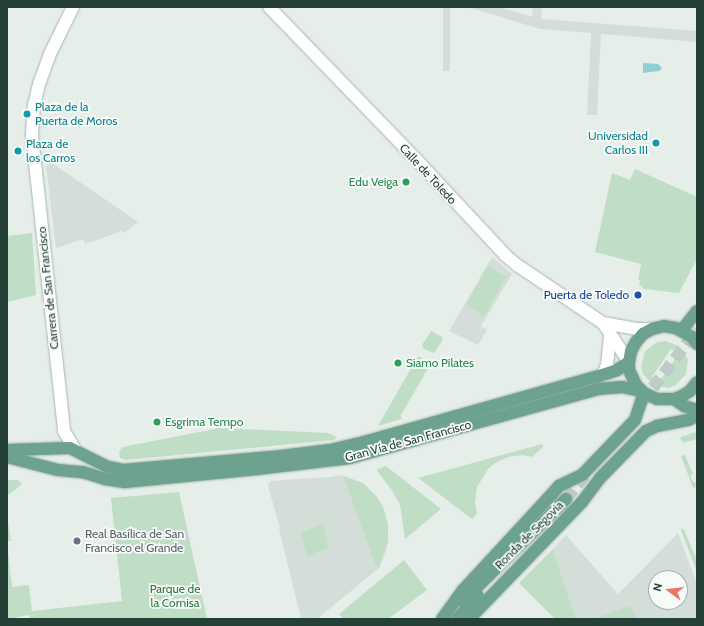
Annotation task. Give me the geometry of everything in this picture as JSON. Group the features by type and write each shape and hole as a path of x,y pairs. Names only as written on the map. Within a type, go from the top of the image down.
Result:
{"main road":[{"path":"682,330 697,311"},
{"path":"442,619 463,590 559,486 582,475 635,420 642,392 632,378 629,362 631,352 636,342 643,334 652,329 664,326 682,330 692,337 697,344"},
{"name":"Gran Vía de San Francisco","path":"77,450 108,467 123,470 273,457 330,450 364,442 603,375 617,370 629,362"},
{"path":"697,382 690,391 674,399 684,406 697,410"},
{"name":"Gran Vía de San Francisco","path":"8,454 58,470 76,471 110,480 125,482 350,458 598,389 622,388 642,392 657,399 674,399"},
{"path":"470,619 582,502 601,477 646,431 657,426 688,420 697,416"},
{"path":"8,454 60,449 77,450"},
{"name":"Ronda de Segovia","path":"445,619 566,499 457,619"}],"street":[{"name":"Carrera de San Francisco","path":"60,449 64,431 32,144 33,116 39,84 50,54 73,7"},
{"name":"Calle de Toledo","path":"268,7 415,158 505,255 517,265 603,323 629,362"},
{"name":"Calle de Toledo","path":"603,323 636,329 652,329"},
{"path":"603,375 607,365 610,334"},
{"name":"Carrera de San Francisco","path":"64,431 77,450"}],"shaded area":[{"path":"443,7 450,7 450,71 443,71"},
{"path":"468,7 500,7 532,17 533,7 542,7 541,19 697,31 697,42 601,34 597,115 587,115 591,33 540,29"},
{"path":"52,163 138,222 124,233 122,231 85,244 83,239 56,248 46,166"},
{"path":"492,257 512,274 481,326 487,330 478,345 449,331"},
{"path":"341,475 363,483 377,497 383,507 388,525 386,552 379,568 317,619 301,619 280,528 268,486 270,481 325,478"},
{"path":"678,533 697,584 697,619 576,619 553,549 566,535 618,594"}],"green space":[{"path":"635,169 697,197 697,259 679,293 644,289 639,284 640,280 638,280 641,264 595,252 612,173 630,180"},
{"path":"32,233 36,295 7,302 7,236"},
{"path":"488,266 506,277 484,316 466,305"},
{"path":"431,331 442,337 443,340 434,353 424,349 422,345"},
{"path":"665,341 679,346 688,359 686,374 676,385 668,388 653,385 643,374 641,366 645,351 657,342","holes":["671,349 678,354 666,373 657,382 652,377"]},
{"path":"418,356 431,363 401,415 402,419 378,426"},
{"path":"220,428 328,433 337,437 334,440 126,460 120,458 119,452 122,447"},
{"path":"695,432 697,439 683,443 680,438 681,437"},
{"path":"542,444 543,447 532,457 523,455 508,457 495,463 488,469 477,487 475,503 477,514 472,519 418,478"},
{"path":"685,455 693,474 690,475 693,482 695,482 697,486 693,488 681,456"},
{"path":"386,466 441,509 405,539 400,505 391,489 377,471 378,469"},
{"path":"343,476 363,483 377,497 383,507 388,525 388,541 379,568 375,563"},
{"path":"7,480 18,480 22,484 7,496"},
{"name":"Parque de la Cornisa","path":"179,492 207,619 30,619 29,615 7,619 7,541 12,587 29,585 32,611 122,601 111,498"},
{"path":"7,516 11,541 7,541"},
{"path":"323,524 329,548 307,556 301,533"},
{"path":"683,528 697,560 697,572 681,530"},
{"path":"553,549 576,619 555,619 519,583"},
{"path":"404,560 427,590 388,619 343,619 339,614"},
{"path":"631,606 636,619 599,619 599,617"}],"water":[{"path":"643,63 658,64 662,68 659,71 643,73"}],"tunnel":[{"path":"642,402 697,330"},
{"path":"566,499 588,472"}],"place":[{"name":"Plaza de la Puerta de Moros","path":"27,114"},
{"name":"Universidad Carlos III","path":"656,143"},
{"name":"Plaza de los Carros","path":"18,151"},
{"name":"Edu Veiga","path":"406,182"},
{"name":"Puerta de Toledo","path":"638,295"},
{"name":"Siamo Pilates","path":"398,363"},
{"name":"Esgrima Tempo","path":"157,422"},
{"name":"Real Basílica de San Francisco el Grande","path":"77,541"}]}
